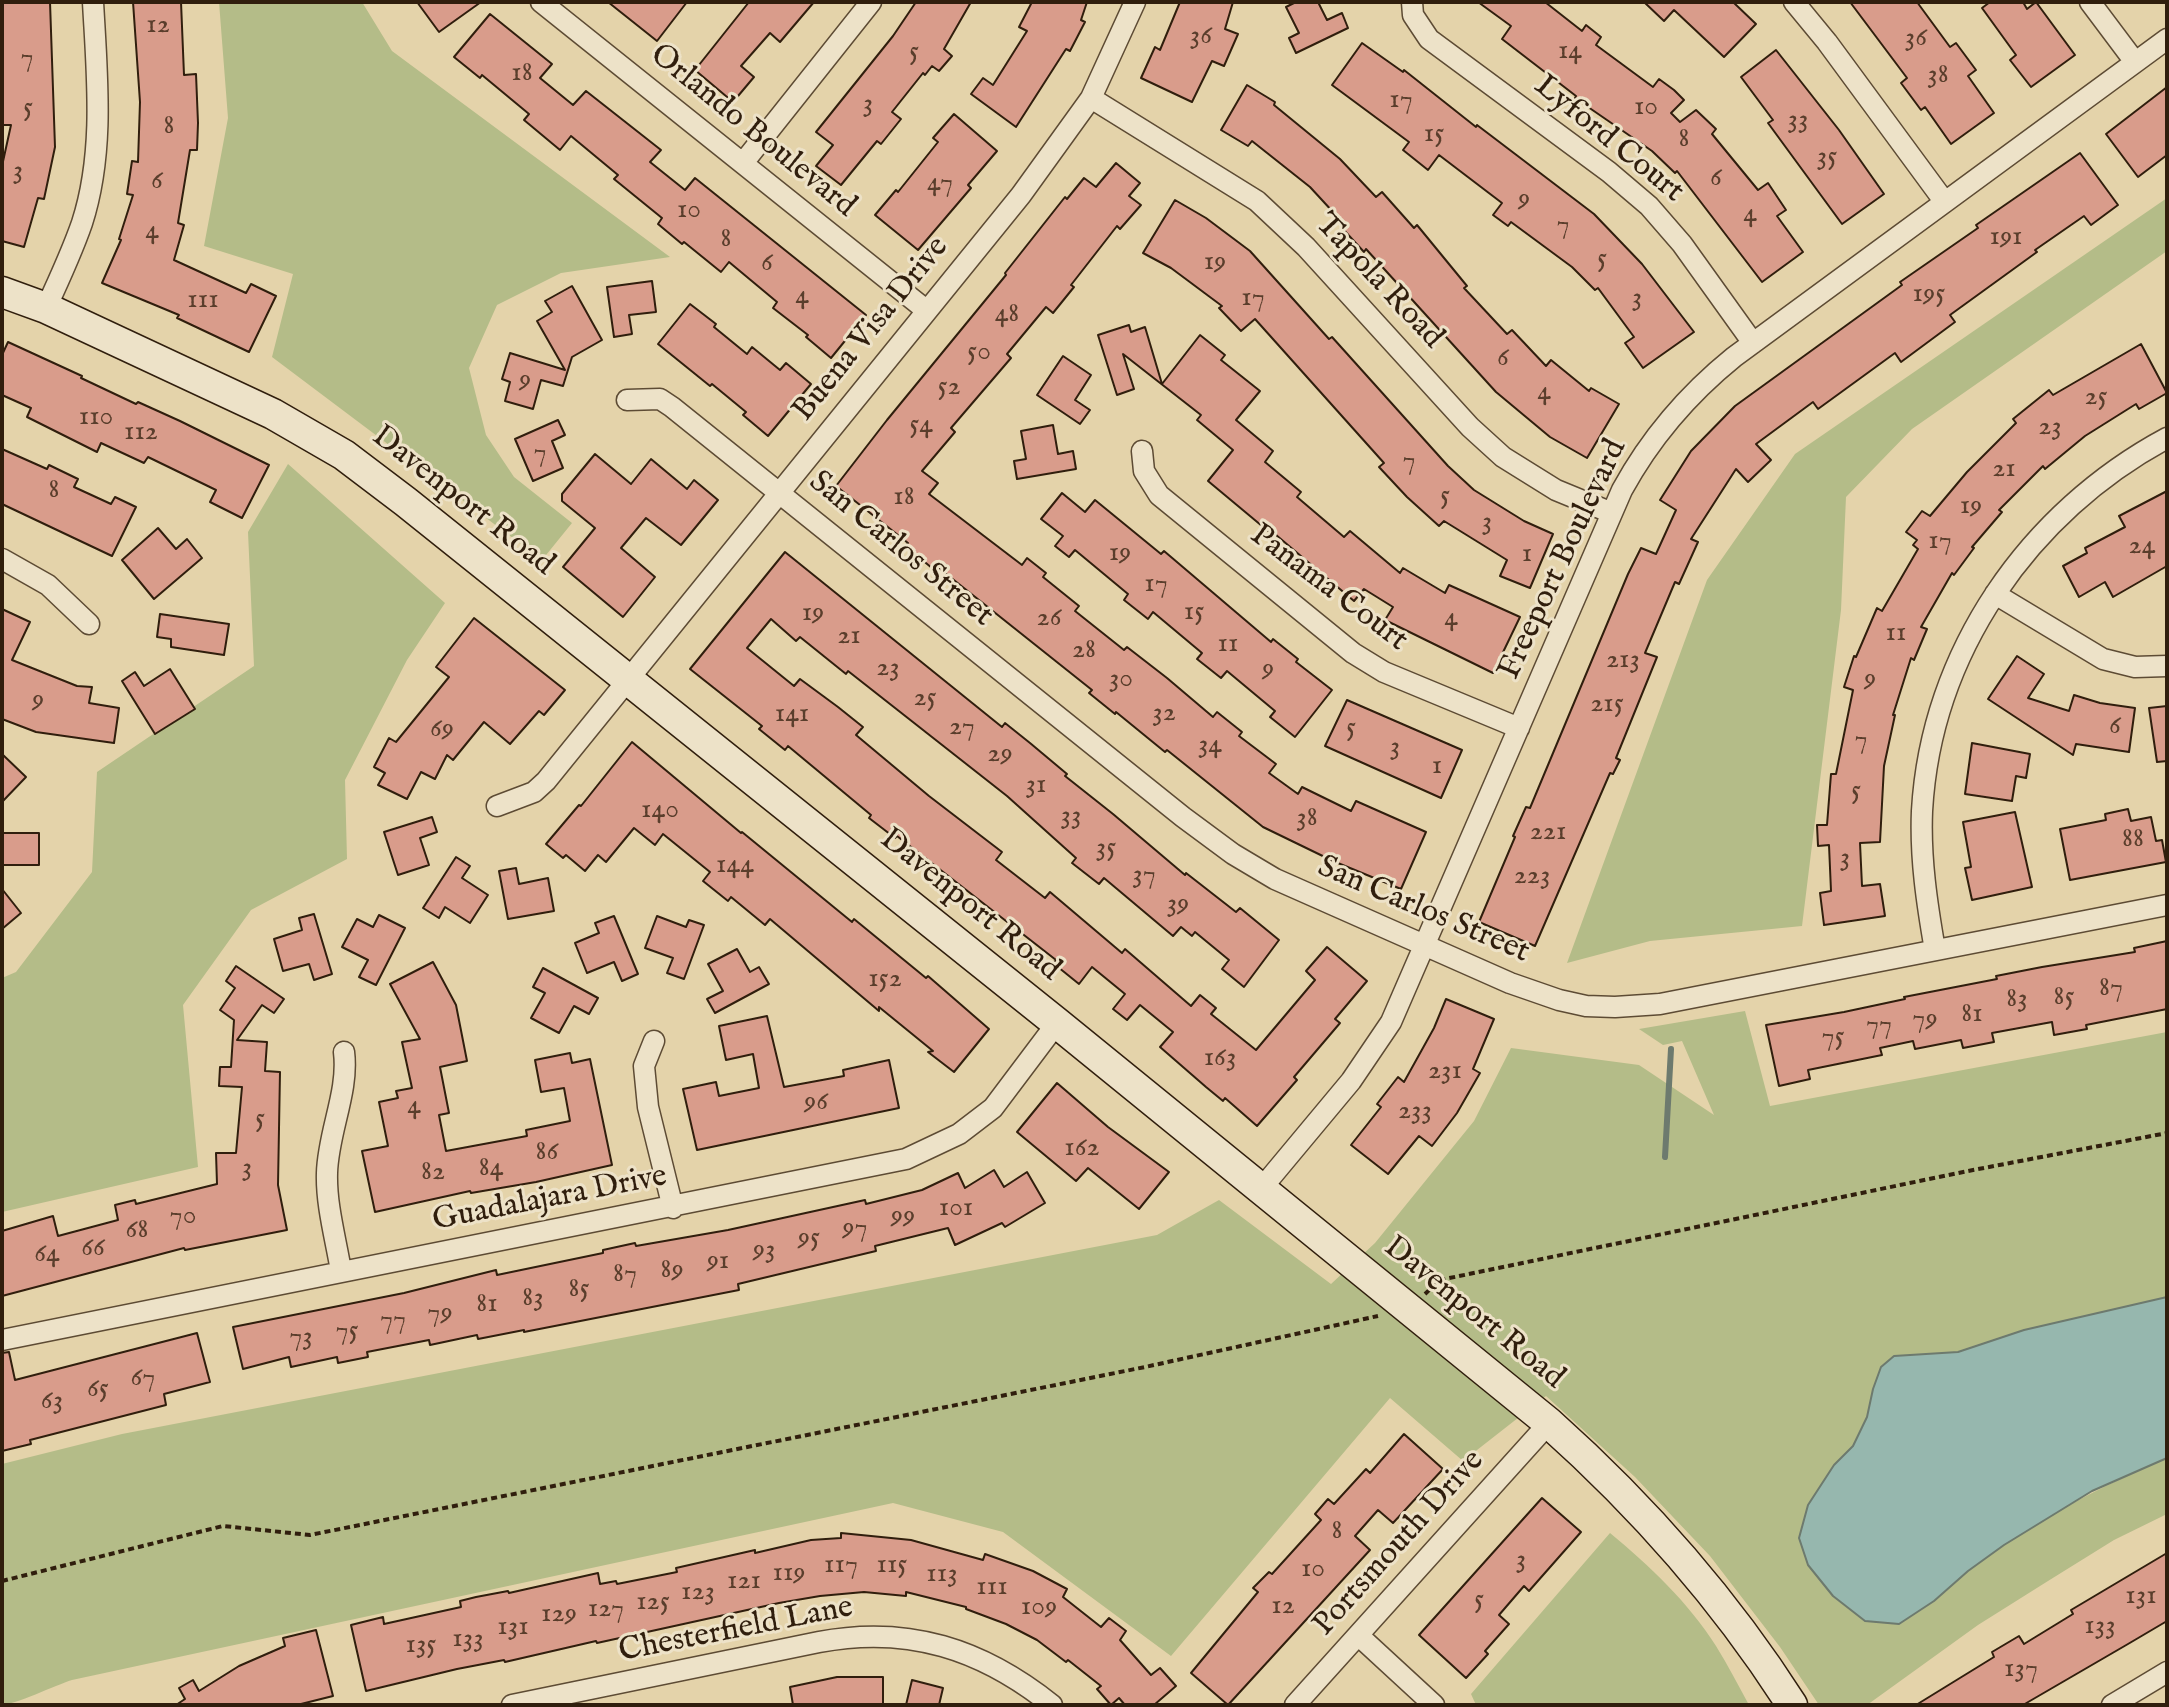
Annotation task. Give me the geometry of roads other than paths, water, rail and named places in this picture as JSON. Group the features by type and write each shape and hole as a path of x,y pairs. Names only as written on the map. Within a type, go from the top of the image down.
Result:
{"street":[{"path":"46,308 83,220 94,165 98,96 93,2"},
{"name":"Orlando Boulevard","path":"541,2 564,9 743,163 926,310"},
{"path":"743,163 871,2"},
{"name":"Buena Visa Drive","path":"497,806 534,792 546,781 1021,195 1091,98 1135,2"},
{"name":"Lyford Court","path":"1412,2 1413,15 1429,39 1609,172 1649,206 1666,223 1753,343"},
{"path":"1794,2 1944,201"},
{"path":"2090,2 2135,62"},
{"name":"Freeport Boulevard","path":"1261,1189 1351,1081 1391,1022 1612,513 1631,474 1667,421 1695,389 1753,343 2167,39"},
{"name":"Tapola Road","path":"1091,98 1257,201 1306,247 1470,427 1503,457 1556,490 1612,513"},
{"name":"Davenport Road","path":"2,292 46,308 273,414 322,442 406,502 1057,1023 1549,1423 1609,1479 1674,1550 1755,1649 1792,1705"},
{"name":"San Carlos Street","path":"627,400 660,399 1212,840 1253,867 1287,885 1510,983 1559,1000 1615,1007 1660,1004 2167,905"},
{"path":"1935,950 1922,858 1922,809 1930,756 1950,681 1966,644 2022,555 2057,516 2103,477 2167,438"},
{"name":"Panama Court","path":"1142,451 1144,471 1159,495 1353,653 1384,672 1519,728"},
{"path":"2,559 48,585 89,624"},
{"path":"1995,594 2103,659 2135,667 2167,666"},
{"name":"Guadalajara Drive","path":"2,1340 906,1159 959,1134 993,1108 1057,1023"},
{"path":"654,1041 644,1066 648,1107 673,1208"},
{"path":"341,1271 327,1175 331,1133 346,1071 344,1052"},
{"name":"Portsmouth Drive","path":"1295,1705 1549,1423"},
{"path":"1358,1635 1434,1705"},
{"name":"Chesterfield Lane","path":"512,1705 583,1698 840,1638 883,1636 907,1637 963,1652 1015,1677 1052,1705"},
{"path":"2112,1705 2167,1672"}],"water":[{"path":"2167,1297 2167,1458 2092,1491 2004,1545 1934,1601 1899,1624 1865,1621 1833,1596 1808,1565 1799,1538 1808,1505 1834,1465 1853,1446 1867,1417 1881,1367 1894,1356 1958,1352 2024,1330"}],"waterway":[{"path":"1665,1157 1671,1049"}]}
